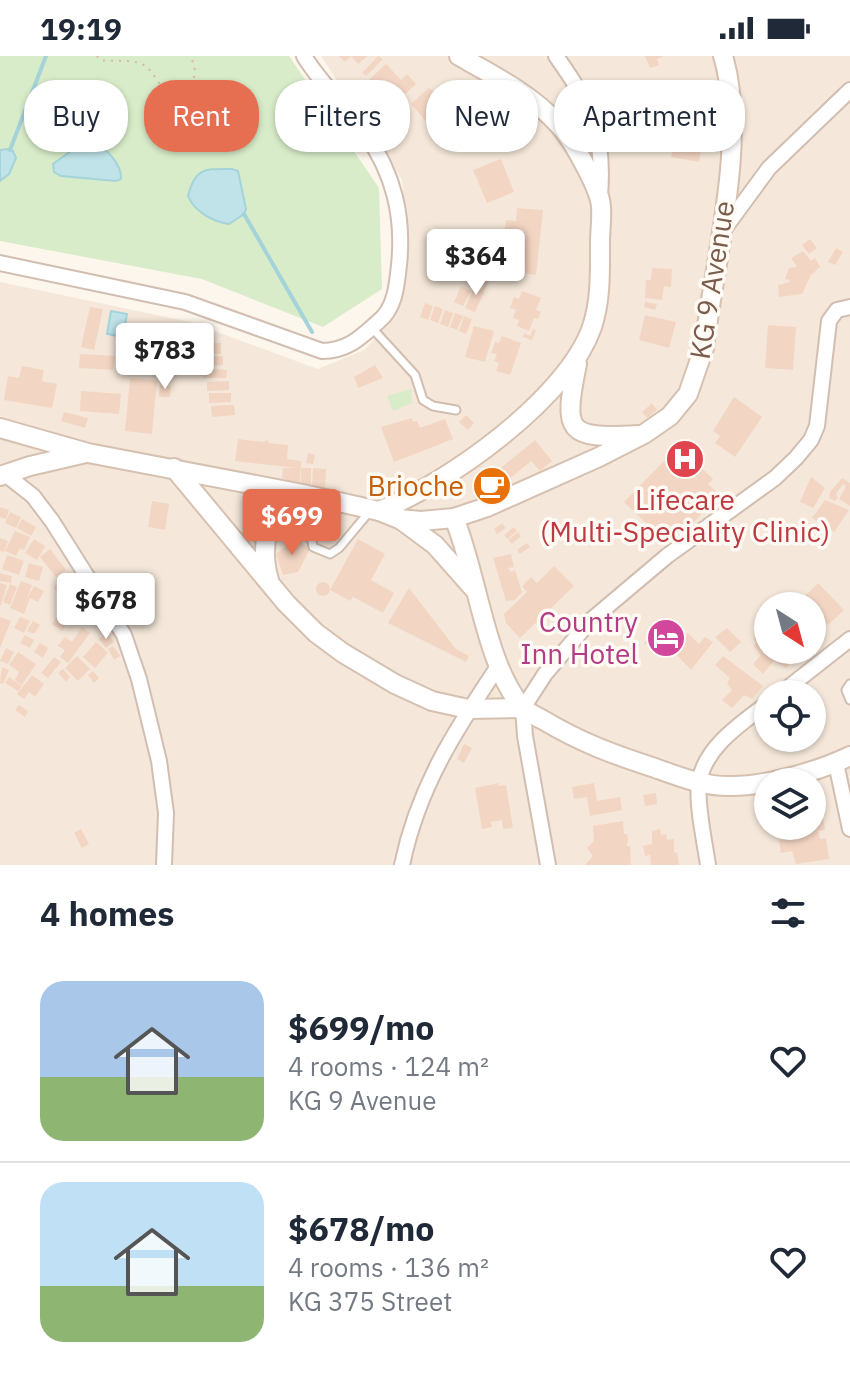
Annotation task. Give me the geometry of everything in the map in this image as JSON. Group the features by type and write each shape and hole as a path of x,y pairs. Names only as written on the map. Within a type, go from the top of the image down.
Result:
{"main road":[{"path":"375,510 420,492 456,470 534,408 563,378 591,329 599,301 600,200 570,139 557,123 504,81 459,56"},
{"name":"KG 9 Avenue","path":"0,428 88,453 303,494 375,510 399,519 421,521 454,518 487,507 599,457 644,434 670,416 688,394 697,374 704,348 729,173 729,62"},
{"path":"580,350 569,402 570,417 575,427 586,434 600,437 644,434"},
{"path":"30,466 41,440"},
{"path":"3,475 88,453"},
{"path":"174,468 272,588 316,633 395,684 432,701 468,709 523,708 593,748 699,783 730,787 762,783 843,759"},
{"path":"272,588 264,562 264,544 268,522 280,490"},
{"path":"454,518 472,567 476,591 499,665 523,708"},
{"path":"399,519 435,545 476,591"}],"street":[{"path":"0,263 185,302 322,351 337,351 361,339 386,316 395,294 402,233 393,184 364,132 304,56"},
{"path":"556,56 587,103 601,146 600,200"},
{"path":"720,235 769,168 850,90"},
{"path":"548,865 525,736 523,708 545,674 590,621 667,556 775,478 811,440 817,426 829,321 837,310 850,307"},
{"path":"3,475 33,496 52,521 124,635 139,679 159,761 166,813 164,865"},
{"path":"798,680 850,639"},
{"path":"402,865 420,801 439,759 468,709 499,665"},
{"path":"708,865 699,783 709,757 754,715"},
{"path":"843,759 850,829"}],"lane":[{"path":"372,328 415,375 423,400 433,406 456,410"},
{"path":"303,494 313,547 330,554 375,510"},
{"path":"850,684 846,690 850,700"}],"path":[{"path":"97,56 100,60 138,62 148,68 167,94 177,98 192,93 195,70 191,56"}],"shaded area":[{"path":"321,56 850,56 850,865 0,865 0,282 190,322 318,369 364,350 396,316 408,228 402,180 384,152 410,152 410,80 337,80"}],"green space":[{"path":"0,56 289,56 305,80 275,80 275,152 354,152 379,188 382,289 323,327 202,279 0,241"},
{"path":"411,389 412,403 393,411 387,396"}],"water":[{"path":"0,150 13,151 16,158 9,174 0,181"},
{"path":"70,152 107,152 119,168 121,179 61,176 54,172 53,164"},
{"path":"238,171 246,209 244,214 229,224 205,215 188,196 194,180 202,172"},
{"path":"111,311 127,314 123,337 107,334"}],"building":[{"path":"351,56 368,56 358,64"},
{"path":"378,56 383,59 366,76 362,73"},
{"path":"645,56 664,56 657,59 659,65 650,68"},
{"path":"386,64 401,80 369,80"},
{"path":"407,74 416,84 410,89 410,80 401,80"},
{"path":"426,91 426,121 411,104"},
{"path":"672,152 701,152 699,162 671,157"},
{"path":"501,159 514,192 487,203 473,170"},
{"path":"517,208 543,210 536,275 512,272 516,238 504,236 506,220 516,221"},
{"path":"810,239 817,248 809,254 802,245"},
{"path":"836,248 843,252 835,265 828,262"},
{"path":"803,251 811,261 815,258 820,267 811,275 802,294 779,297 778,285 790,282 785,279 789,268 797,267 791,258"},
{"path":"652,268 672,269 671,287 664,286 662,300 645,298 646,280 651,280"},
{"path":"485,279 489,281 475,312 465,308 474,287 481,290"},
{"path":"461,286 471,291 463,306 454,302"},
{"path":"522,291 541,298 536,310 541,312 538,319 534,318 529,331 517,326 519,320 513,318 516,310 510,308 514,297 519,299"},
{"path":"645,302 657,304 655,310 644,307"},
{"path":"425,303 433,306 428,320 420,317"},
{"path":"435,306 443,309 438,323 430,320"},
{"path":"90,307 103,309 94,350 81,347"},
{"path":"445,310 453,313 448,327 440,324"},
{"path":"455,313 463,316 457,330 450,327"},
{"path":"645,315 676,322 669,348 639,340"},
{"path":"464,316 472,319 466,334 459,331"},
{"path":"768,325 796,327 793,370 765,368"},
{"path":"474,326 494,331 485,362 465,357"},
{"path":"533,329 536,330 532,340 523,337 524,333 530,336"},
{"path":"502,336 521,343 510,375 496,371 499,363 494,361 497,354 491,353 495,342 499,343"},
{"path":"221,343 221,354 199,354 198,344"},
{"path":"80,354 115,356 113,370 79,368"},
{"path":"202,356 223,356 223,365 202,366"},
{"path":"375,365 383,378 358,388 354,377"},
{"path":"22,366 44,370 42,381 57,384 52,408 4,400 8,376 19,378"},
{"path":"203,369 227,370 226,378 203,378"},
{"path":"130,378 157,380 152,434 125,431"},
{"path":"229,381 229,390 207,391 207,382"},
{"path":"160,385 171,386 170,397 159,397"},
{"path":"81,391 121,394 119,414 80,411"},
{"path":"209,393 231,393 231,402 209,403"},
{"path":"734,397 762,417 735,457 715,443 720,436 713,431"},
{"path":"652,403 657,410 647,418 642,412"},
{"path":"234,405 235,415 212,417 211,406"},
{"path":"64,412 88,418 85,428 61,421"},
{"path":"466,415 474,423 468,430 459,422"},
{"path":"412,418 420,428 445,419 453,439 394,462 381,427"},
{"path":"238,439 267,440 269,443 288,445 287,459 301,461 300,483 286,482 282,478 283,468 296,468 235,461"},
{"path":"535,440 552,461 540,471 531,461 494,492 485,481"},
{"path":"308,453 315,455 313,464 306,463"},
{"path":"688,455 713,479 708,484 720,495 674,538 667,531 661,537 656,533 652,536 644,529 647,524 624,502 664,461 674,470"},
{"path":"301,468 311,468 311,484 301,484"},
{"path":"313,468 326,469 325,487 312,486"},
{"path":"811,477 825,488 813,508 800,502"},
{"path":"842,478 850,483 850,506 839,499 846,486 843,484 835,501 829,498 830,492"},
{"path":"825,500 849,510 834,532 812,518"},
{"path":"152,501 169,504 165,530 148,527"},
{"path":"0,507 9,510 6,519 0,517"},
{"path":"10,512 21,517 16,528 5,523"},
{"path":"22,519 36,527 31,536 17,528"},
{"path":"502,523 506,528 497,534 494,529"},
{"path":"514,527 517,531 507,539 504,535"},
{"path":"15,531 30,537 24,550 20,548 16,556 5,551"},
{"path":"518,532 521,536 512,544 508,540"},
{"path":"0,538 8,541 4,552 0,551"},
{"path":"295,538 310,549 298,572 283,575 276,554"},
{"path":"34,539 45,546 37,560 25,553"},
{"path":"358,539 385,554 371,580 394,593 383,613 353,597 350,601 330,590"},
{"path":"527,543 530,547 520,554 517,550"},
{"path":"50,549 66,570 56,577 40,557"},
{"path":"511,554 514,567 508,568 511,572 515,570 522,592 515,600 506,601 493,558"},
{"path":"7,555 24,561 19,575 2,569"},
{"path":"29,563 43,567 39,581 25,577"},
{"path":"554,566 574,586 520,638 506,623 504,614 527,592 522,586 531,577 537,583"},
{"path":"0,573 12,576 11,583 0,581"},
{"path":"63,575 69,580 60,592 54,588"},
{"path":"21,581 32,585 26,601 34,586 44,591 38,602 30,598 24,614 10,608"},
{"path":"323,582 330,589 323,596 316,589"},
{"path":"0,583 7,585 1,605 0,605"},
{"path":"818,583 844,610 828,625 826,592 809,592"},
{"path":"10,584 17,587 10,605 3,602"},
{"path":"409,588 456,649 469,656 466,662 388,623"},
{"path":"62,609 72,616 62,631 52,624"},
{"path":"0,617 11,621 0,648"},
{"path":"20,617 30,621 24,633 14,628"},
{"path":"664,617 685,637 688,633 699,644 705,637 713,642 691,670 674,652 668,659 644,643"},
{"path":"33,621 40,625 34,634 27,631"},
{"path":"82,627 90,633 68,663 60,657 65,650 58,646 65,637 72,642"},
{"path":"727,628 741,642 730,652 715,637"},
{"path":"106,633 114,642 106,648 99,639"},
{"path":"25,635 34,640 30,648 20,643"},
{"path":"96,642 108,653 95,668 83,657"},
{"path":"40,643 48,648 43,658 34,652"},
{"path":"113,646 120,656 114,660 108,649"},
{"path":"6,648 14,652 8,664 0,661"},
{"path":"18,652 36,664 22,685 15,680 19,672 9,665"},
{"path":"77,656 90,669 78,681 65,668"},
{"path":"723,656 755,680 752,699 744,695 732,708 722,700 732,690 727,683 730,678 715,665"},
{"path":"54,657 61,662 48,678 41,673"},
{"path":"754,663 771,664 763,674"},
{"path":"2,667 9,670 3,684 0,683"},
{"path":"63,669 70,677 66,682 58,673"},
{"path":"93,671 99,678 94,683 88,675"},
{"path":"32,675 44,684 35,697 29,692 24,699 17,694"},
{"path":"9,677 22,686 18,691 5,683"},
{"path":"19,705 28,711 25,717 15,710"},
{"path":"464,744 472,748 464,763 457,759"},
{"path":"499,783 498,786 506,785 513,828 503,829 502,820 491,822 492,827 482,829 475,788"},
{"path":"594,783 597,801 620,797 622,810 590,816 587,797 574,799 572,787"},
{"path":"656,793 657,804 645,806 643,795"},
{"path":"623,821 627,846 630,846 631,865 585,865 593,856 587,848 594,841 593,826"},
{"path":"81,829 89,844 82,848 74,833"},
{"path":"660,829 667,840 674,839 674,853 677,852 679,865 651,865 650,855 645,856 643,846 652,844 652,831"},
{"path":"826,838 829,859 796,864 792,851 781,853 779,840"}],"waterway":[{"path":"10,150 46,56"},
{"path":"244,214 312,332"}],"place":[{"name":"Lifecare (Multi-Speciality Clinic)","path":"685,459"},
{"name":"Brioche","path":"492,486"},
{"name":"Country Inn Hotel","path":"666,638"}]}
